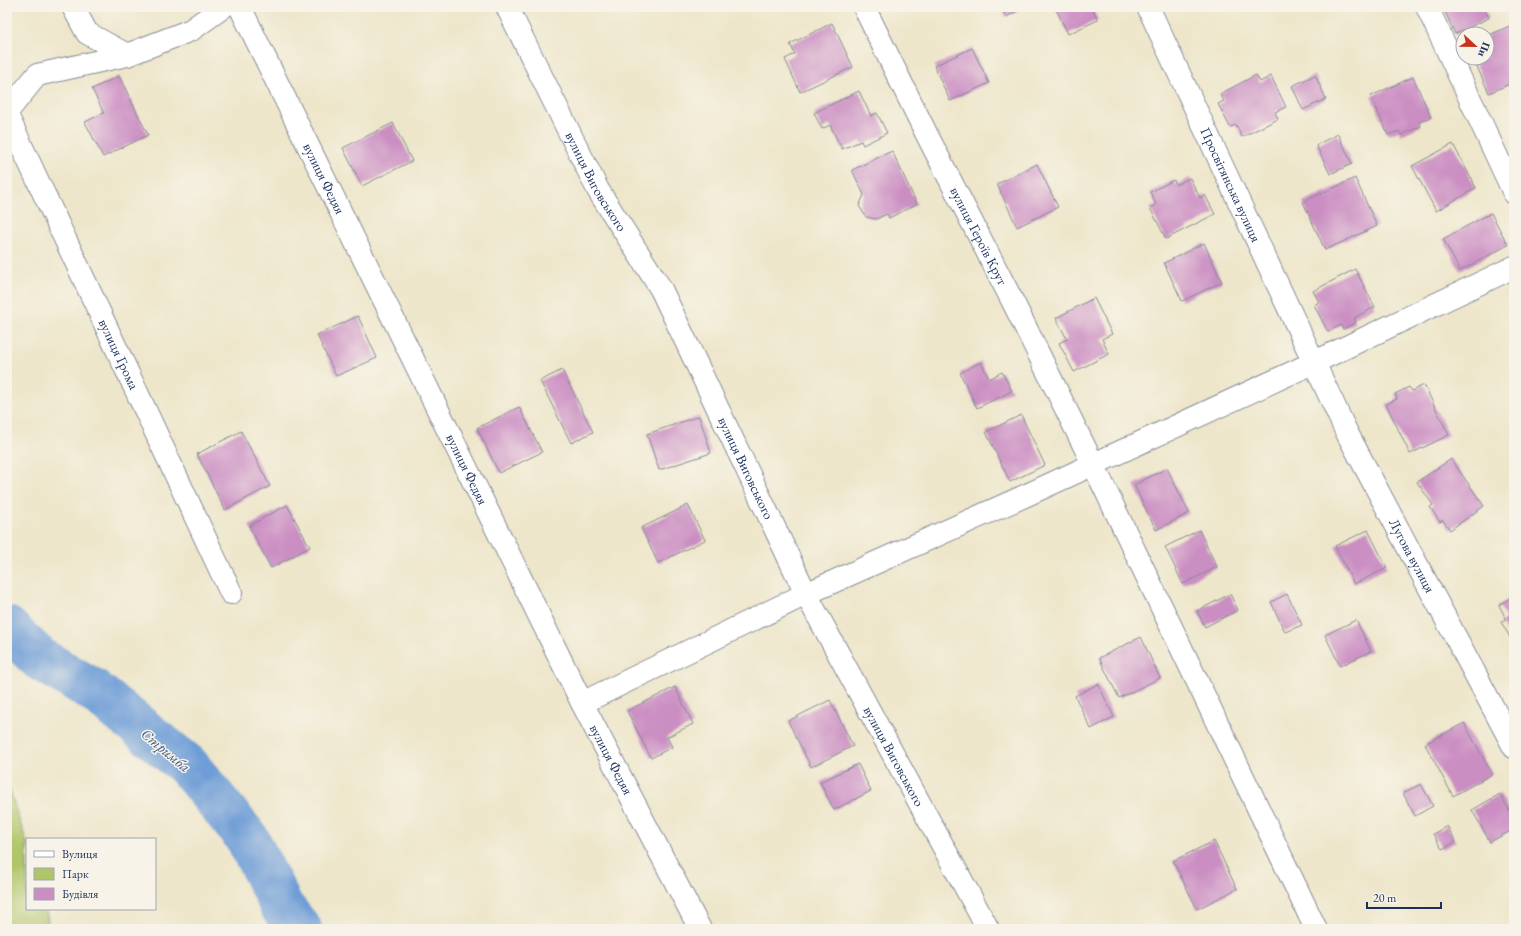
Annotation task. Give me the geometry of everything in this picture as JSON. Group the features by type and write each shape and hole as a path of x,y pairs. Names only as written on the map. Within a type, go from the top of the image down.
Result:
{"street":[{"path":"73,7 87,33 127,55"},
{"name":"вулиця Грома","path":"223,7 191,30 127,55 37,75 7,113 231,593"},
{"name":"вулиця Федяя","path":"240,7 582,703 700,929"},
{"name":"вулиця Виговського","path":"507,7 598,190 661,289 806,594 988,929"},
{"name":"вулиця Героїв Крут","path":"864,7 1093,464 1316,929"},
{"name":"Просвітянська вулиця","path":"1148,7 1315,362"},
{"path":"1427,7 1514,193"},
{"path":"582,703 806,594 1315,362 1514,267"},
{"name":"Лугова вулиця","path":"1315,362 1350,438 1514,748"}],"green space":[{"path":"7,782 26,840 26,910 46,910 49,929 7,929"}],"building":[{"path":"1001,7 1021,7 1022,9 1006,17"},
{"path":"1055,7 1092,7 1098,20 1068,34"},
{"path":"1443,7 1483,7 1489,18 1472,26 1455,26 1455,34"},
{"path":"832,23 853,67 800,92 785,59 795,54 790,44"},
{"path":"1514,24 1514,82 1489,93 1477,66 1495,66 1495,32"},
{"path":"972,48 989,83 950,101 934,66"},
{"path":"1256,75 1260,82 1271,76 1286,107 1275,112 1278,119 1242,137 1236,125 1230,127 1218,104 1224,101 1220,94"},
{"path":"1315,75 1326,99 1303,110 1292,86"},
{"path":"119,76 148,135 103,157 85,122 104,113 92,89"},
{"path":"1413,77 1431,117 1419,122 1421,126 1401,135 1399,131 1388,135 1371,96"},
{"path":"859,91 871,116 877,113 887,133 863,145 861,141 842,149 830,125 822,129 814,113"},
{"path":"393,123 412,161 362,186 343,148"},
{"path":"1338,134 1352,164 1330,174 1316,145"},
{"path":"1453,144 1476,188 1436,211 1412,166"},
{"path":"892,151 917,204 889,218 887,214 876,219 866,217 859,206 864,195 852,170"},
{"path":"1037,164 1058,207 1017,227 997,184"},
{"path":"1190,178 1200,198 1205,195 1215,214 1166,239 1150,208 1156,205 1150,192 1174,180 1176,185"},
{"path":"1355,178 1377,226 1325,250 1303,202"},
{"path":"1491,213 1508,245 1460,271 1443,239"},
{"path":"1204,243 1222,282 1182,301 1164,263"},
{"path":"1355,269 1375,307 1354,318 1356,322 1343,329 1341,325 1328,332 1314,305 1319,302 1313,291"},
{"path":"1094,298 1112,334 1102,339 1109,354 1074,372 1059,343 1067,339 1056,318"},
{"path":"358,316 377,358 336,376 317,335"},
{"path":"981,362 989,379 1002,372 1012,391 977,408 960,373"},
{"path":"562,370 593,432 571,443 540,381"},
{"path":"1424,385 1449,435 1410,454 1386,404 1397,399 1395,394 1409,387 1412,391"},
{"path":"519,407 542,452 499,473 477,428"},
{"path":"1021,415 1045,465 1010,482 986,432"},
{"path":"699,416 711,453 659,470 647,434"},
{"path":"241,431 270,486 225,510 197,454"},
{"path":"1451,459 1484,506 1450,530 1443,520 1440,522 1430,507 1433,505 1417,482"},
{"path":"1167,468 1189,513 1156,530 1134,485"},
{"path":"287,505 310,547 271,568 249,526"},
{"path":"688,505 705,540 658,563 641,528"},
{"path":"1199,530 1217,567 1183,584 1165,547"},
{"path":"1368,530 1387,568 1354,584 1335,546"},
{"path":"1514,586 1514,644 1501,622 1506,619 1499,605 1510,598 1512,587"},
{"path":"1230,594 1238,610 1205,627 1197,611"},
{"path":"1287,594 1302,625 1285,632 1271,602"},
{"path":"1356,620 1371,651 1340,666 1325,635"},
{"path":"1141,637 1160,678 1119,698 1099,658"},
{"path":"1098,684 1114,717 1091,729 1075,696"},
{"path":"675,687 693,724 667,737 672,747 651,758 627,711"},
{"path":"830,700 853,746 811,767 788,721"},
{"path":"1464,723 1492,774 1453,796 1425,744"},
{"path":"858,764 871,791 834,810 820,782"},
{"path":"1421,784 1433,806 1415,816 1403,793"},
{"path":"1500,794 1514,819 1514,829 1490,842 1472,810"},
{"path":"1447,826 1456,842 1442,849 1433,834"},
{"path":"1214,841 1237,889 1197,909 1173,861"}],"waterway":[{"name":"Стримба","path":"7,628 40,659 93,690 187,765 247,838 282,907 300,929"}]}
